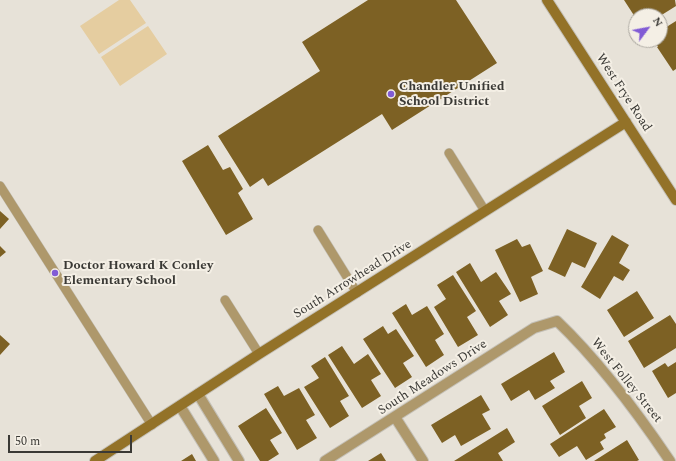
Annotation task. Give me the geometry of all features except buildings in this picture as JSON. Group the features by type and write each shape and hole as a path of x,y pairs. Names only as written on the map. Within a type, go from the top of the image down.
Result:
{"street":[{"name":"West Frye Road","path":"547,0 676,200"},
{"name":"South Arrowhead Drive","path":"95,461 259,354 626,122"},
{"name":"South Meadows Drive","path":"325,461 534,328 557,321"},
{"name":"West Folley Street","path":"557,321 576,339 642,418 670,461"},
{"path":"198,394 239,461"},
{"path":"180,406 214,461"},
{"path":"395,417 423,461"}],"lane":[{"path":"449,153 485,211"},
{"path":"0,186 152,425"},
{"path":"318,230 357,293"},
{"path":"225,300 259,354"}],"shaded area":[{"path":"119,0 130,0 146,23 99,54 80,26"},
{"path":"148,26 167,54 120,86 101,57"}],"place":[{"name":"Chandler Unified School District","path":"391,94"},
{"name":"Doctor Howard K Conley Elementary School","path":"55,273"}]}
